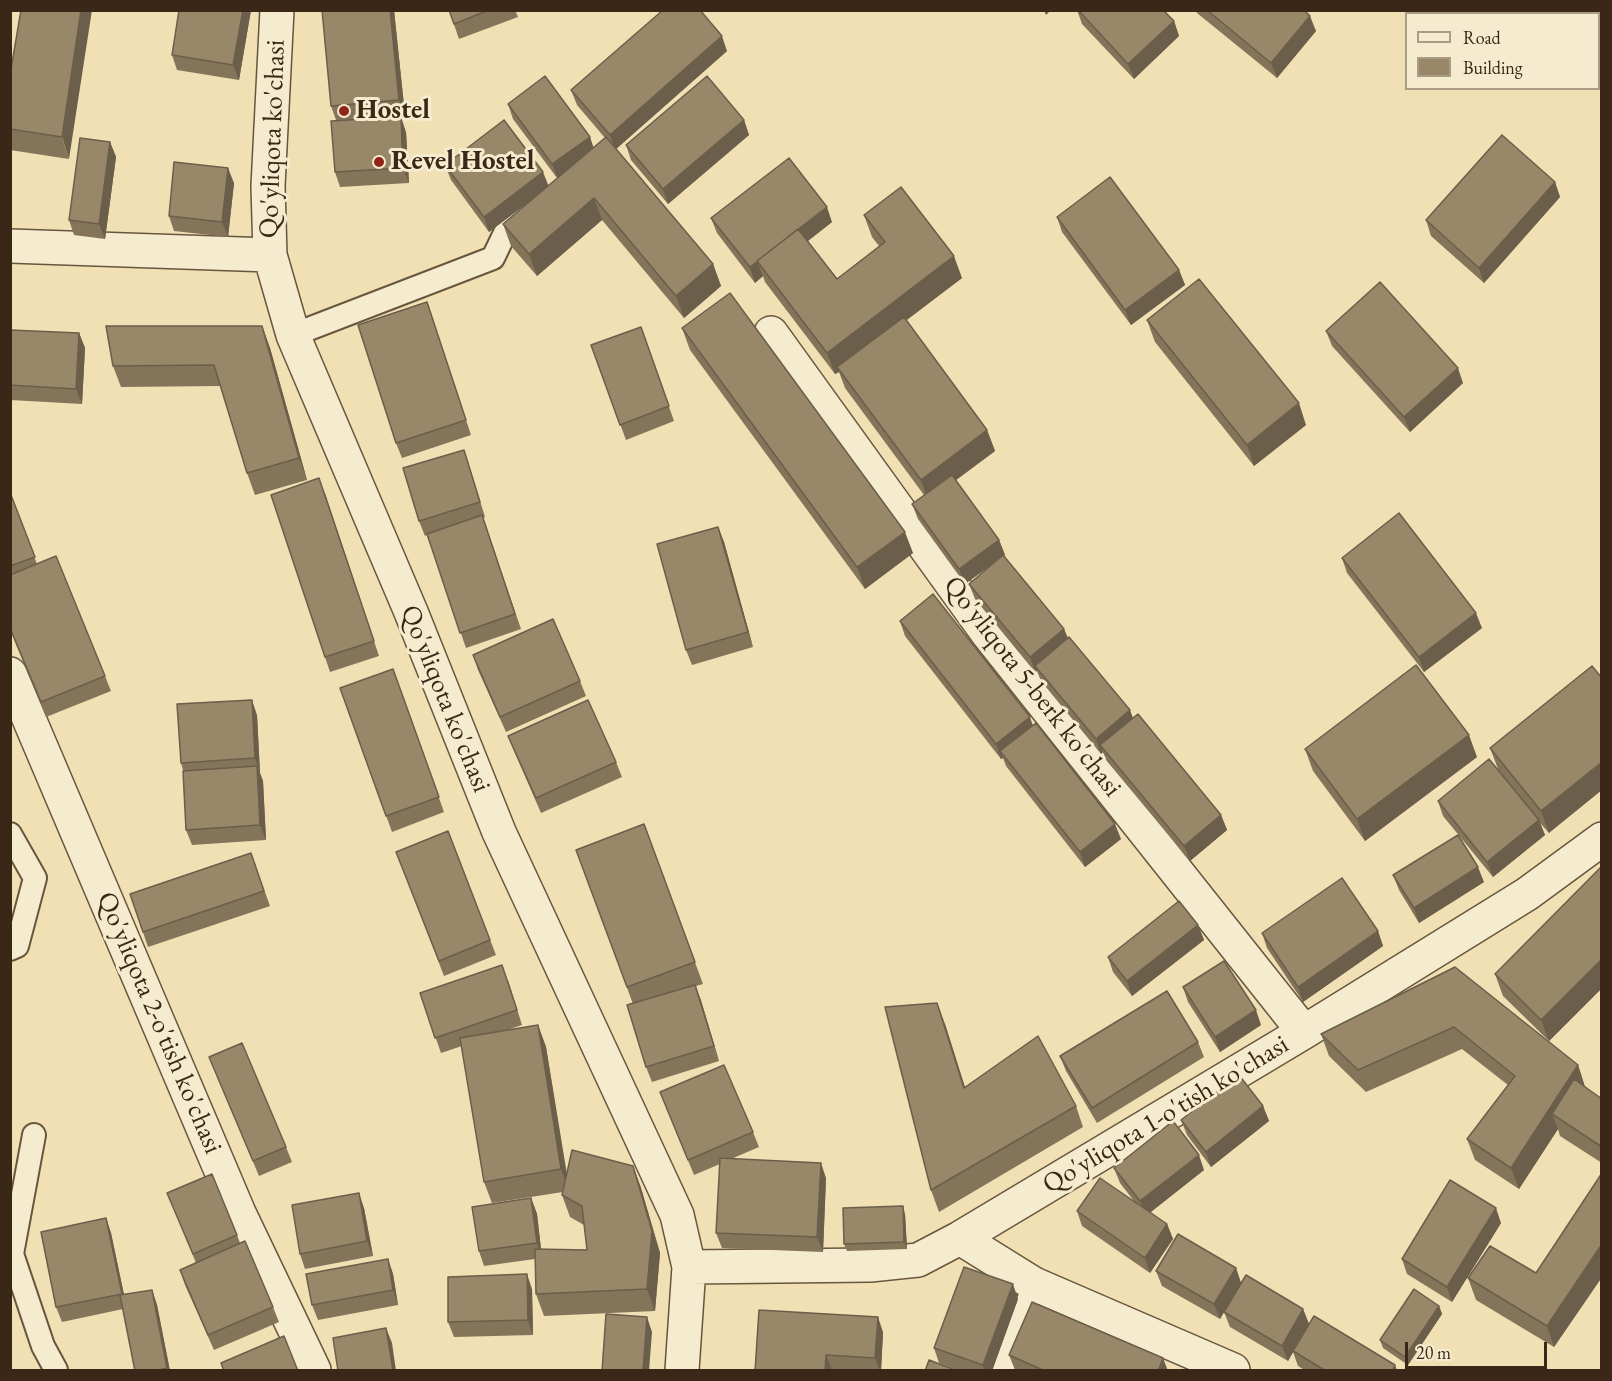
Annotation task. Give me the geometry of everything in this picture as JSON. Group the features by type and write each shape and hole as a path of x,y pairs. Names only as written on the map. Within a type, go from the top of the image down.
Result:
{"street":[{"name":"Qo'yliqota ko'chasi","path":"278,10 268,186 270,255 293,335 411,612 499,832 677,1215 689,1267 682,1371"},
{"path":"10,246 270,255"},
{"name":"Qo'yliqota 5-berk ko'chasi","path":"771,333 988,634 1304,1032"},
{"name":"Qo'yliqota 2-o'tish ko'chasi","path":"10,674 239,1213 314,1371"},
{"name":"Qo'yliqota 1-o'tish ko'chasi","path":"689,1267 870,1265 918,1260 960,1238 1304,1032 1527,894 1602,838"},
{"path":"960,1238 1034,1284 1233,1371"}],"lane":[{"path":"293,335 493,258 506,231 551,198"},
{"path":"10,834 35,878 17,946 10,949"},
{"path":"34,1135 12,1254 43,1346 56,1371"},
{"path":"1003,1371 1034,1284"}],"building":[{"path":"21,10 81,10 62,137 10,129 10,75"},
{"path":"179,10 243,10 233,65 172,55"},
{"path":"322,10 390,10 399,100 331,106"},
{"path":"449,10 489,10 454,24"},
{"path":"663,10 700,10 722,36 610,135 571,90"},
{"path":"1078,10 1163,10 1174,21 1128,64"},
{"path":"1207,10 1304,10 1310,16 1271,63"},
{"path":"1575,10 1602,10 1602,32 1600,31 1600,12 1577,12"},
{"path":"545,76 590,137 552,164 508,104"},
{"path":"707,76 744,120 663,189 626,145"},
{"path":"401,117 403,168 335,172 331,121"},
{"path":"504,120 543,172 484,217 445,165"},
{"path":"1502,135 1555,182 1479,268 1426,220"},
{"path":"606,137 713,264 676,296 594,198 529,254 503,224"},
{"path":"80,138 110,142 99,224 69,220"},
{"path":"789,158 827,207 750,267 711,218"},
{"path":"174,162 228,168 222,222 169,216"},
{"path":"1110,177 1179,270 1125,310 1057,217"},
{"path":"901,187 954,256 827,353 757,261 798,229 837,279 885,242 864,215"},
{"path":"1199,279 1299,403 1247,445 1147,320"},
{"path":"1380,282 1458,368 1404,417 1326,331"},
{"path":"730,293 905,532 857,567 682,328"},
{"path":"427,302 466,420 396,443 358,325"},
{"path":"904,317 987,430 921,480 837,367"},
{"path":"106,326 262,326 299,458 247,473 214,365 113,366"},
{"path":"641,327 669,406 620,425 591,345"},
{"path":"10,330 79,333 76,389 10,385"},
{"path":"464,450 480,502 419,521 403,468"},
{"path":"952,475 999,540 959,569 912,504"},
{"path":"319,478 374,641 325,657 271,495"},
{"path":"10,495 35,557 10,566"},
{"path":"1399,513 1476,613 1419,657 1342,558"},
{"path":"482,515 515,614 460,633 427,534"},
{"path":"718,527 748,632 686,650 657,544"},
{"path":"1003,555 1064,629 1030,657 969,584"},
{"path":"56,556 105,676 41,702 10,628 10,575"},
{"path":"933,594 1030,717 996,744 900,621"},
{"path":"553,619 580,681 500,717 473,655"},
{"path":"1069,637 1130,710 1096,739 1035,666"},
{"path":"1416,665 1469,735 1357,819 1305,749"},
{"path":"1592,666 1602,678 1602,762 1541,811 1490,748"},
{"path":"393,669 439,797 386,816 340,688"},
{"path":"252,700 255,758 181,763 177,704"},
{"path":"588,700 616,762 536,798 508,736"},
{"path":"1138,714 1221,815 1184,846 1100,745"},
{"path":"1036,723 1115,824 1080,852 1000,751"},
{"path":"1489,759 1539,820 1487,862 1438,801"},
{"path":"257,766 260,825 186,830 183,771"},
{"path":"644,824 695,962 627,987 576,850"},
{"path":"448,831 490,940 439,961 396,852"},
{"path":"1458,835 1478,867 1414,908 1393,875"},
{"path":"251,853 264,891 143,932 130,894"},
{"path":"1602,866 1602,959 1541,1020 1495,974"},
{"path":"1342,878 1378,931 1298,987 1262,933"},
{"path":"1179,901 1198,925 1127,981 1108,957"},
{"path":"1224,961 1256,1010 1215,1037 1183,987"},
{"path":"502,965 517,1010 435,1038 420,993"},
{"path":"1455,967 1578,1065 1511,1168 1467,1139 1515,1076 1454,1027 1358,1070 1321,1034"},
{"path":"695,985 714,1046 646,1067 627,1005"},
{"path":"1167,991 1198,1042 1092,1108 1060,1056"},
{"path":"937,1003 964,1088 1038,1036 1076,1106 931,1190 885,1007"},
{"path":"538,1025 561,1169 484,1182 460,1038"},
{"path":"242,1043 286,1147 253,1161 209,1057"},
{"path":"724,1065 753,1132 688,1160 660,1092"},
{"path":"1239,1075 1263,1106 1206,1152 1181,1120"},
{"path":"1574,1079 1602,1099 1602,1147 1552,1114"},
{"path":"1173,1121 1199,1155 1140,1201 1114,1168"},
{"path":"572,1150 633,1166 652,1231 647,1289 536,1294 535,1249 587,1250 582,1206 562,1195"},
{"path":"720,1158 821,1163 817,1237 716,1233"},
{"path":"1602,1173 1602,1244 1547,1326 1468,1278 1490,1246 1536,1273"},
{"path":"212,1174 237,1235 193,1254 167,1193"},
{"path":"1100,1178 1167,1224 1145,1258 1077,1211"},
{"path":"1450,1180 1496,1208 1447,1287 1402,1259"},
{"path":"359,1193 367,1241 300,1254 292,1205"},
{"path":"531,1198 537,1243 479,1251 472,1207"},
{"path":"903,1206 904,1242 844,1244 843,1208"},
{"path":"106,1218 122,1294 56,1307 41,1232"},
{"path":"1178,1234 1236,1268 1214,1304 1156,1271"},
{"path":"245,1241 273,1307 208,1335 180,1270"},
{"path":"388,1259 393,1290 312,1305 306,1274"},
{"path":"964,1267 1013,1284 983,1365 934,1348"},
{"path":"527,1274 528,1320 448,1322 448,1277"},
{"path":"1246,1275 1303,1309 1282,1346 1224,1312"},
{"path":"1414,1289 1439,1306 1405,1357 1380,1340"},
{"path":"152,1290 167,1368 135,1371 120,1295"},
{"path":"1032,1302 1163,1358 1158,1371 1045,1371 1009,1355"},
{"path":"759,1310 878,1317 875,1358 826,1355 825,1371 755,1371"},
{"path":"606,1314 647,1317 643,1371 602,1371"},
{"path":"1314,1316 1395,1365 1392,1371 1326,1371 1293,1351"},
{"path":"386,1328 393,1371 338,1371 333,1338"},
{"path":"284,1336 298,1371 224,1371 221,1363"},
{"path":"929,1360 958,1371 925,1371"}],"place":[{"name":"Hostel","path":"344,111"},
{"name":"Revel Hostel","path":"379,162"}]}
